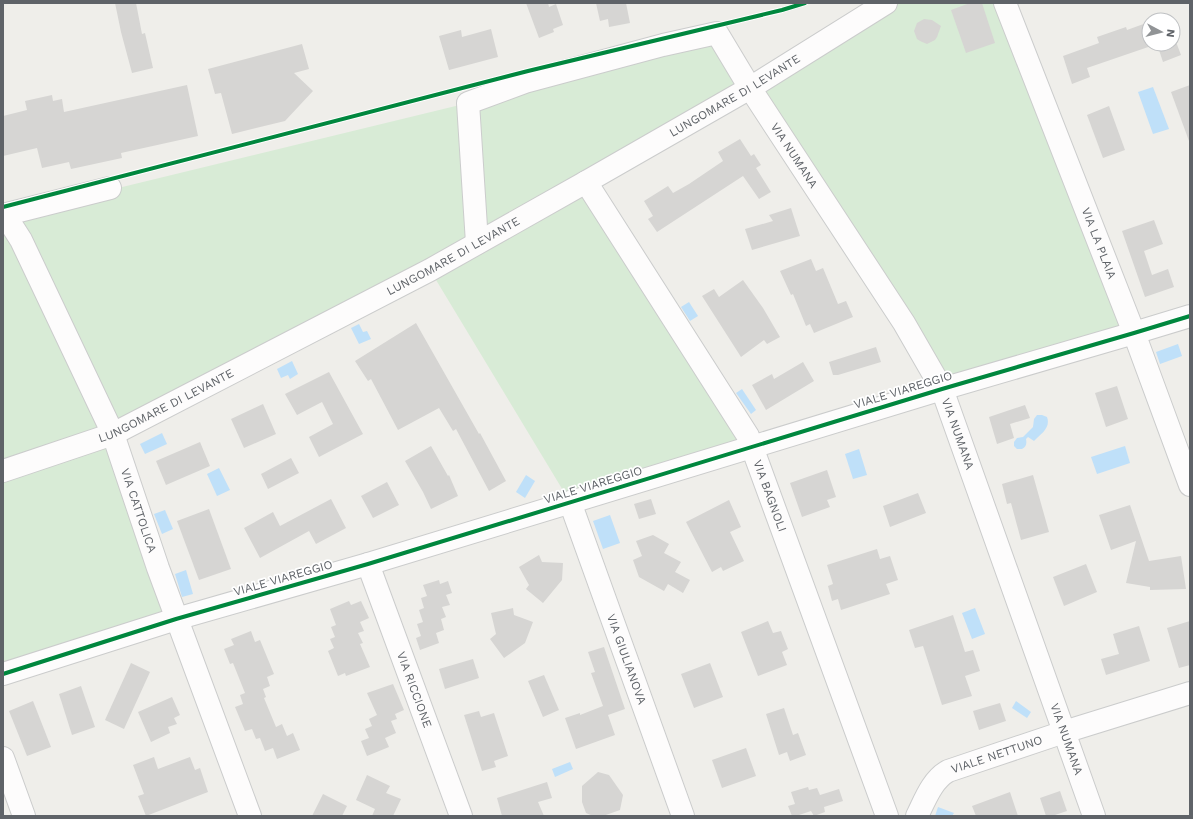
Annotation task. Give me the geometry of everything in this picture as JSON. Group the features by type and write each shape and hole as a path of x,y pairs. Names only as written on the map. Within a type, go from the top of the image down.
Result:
{"street":[{"name":"LUNGOMARE DI LEVANTE","path":"3,471 113,434 422,273 586,182 750,88 886,3"},
{"name":"VIA LA PLAIA","path":"1005,3 1134,333 1190,485"},
{"name":"VIA NUMANA","path":"477,243 468,103 525,82 663,45 717,33 750,88 904,323 942,389 1094,816"},
{"name":"VIA BAGNOLI","path":"586,182 746,432 887,816"},
{"path":"4,215 110,188"},
{"name":"VIA CATTOLICA","path":"4,215 22,240 113,434 176,620 250,816"},
{"name":"VIALE VIAREGGIO","path":"3,674 176,620 368,564 942,389 1190,316"},
{"name":"VIA GIULIANOVA","path":"570,502 683,816"},
{"name":"VIA RICCIONE","path":"368,564 461,816"},
{"name":"VIALE NETTUNO","path":"917,816 929,792 944,773 1064,732 1190,693"},
{"path":"3,758 24,816"}],"green space":[{"path":"886,3 1005,3 1134,333 942,389 750,88"},
{"path":"717,33 750,88 586,182 752,447 570,502 430,270 113,434 176,619 3,672 3,216 468,103"}],"water":[{"path":"1153,87 1169,129 1153,134 1138,92"},
{"path":"689,302 698,316 690,321 681,307"},
{"path":"359,324 363,332 367,331 371,339 359,344 351,328"},
{"path":"1178,344 1182,356 1160,364 1156,352"},
{"path":"292,361 298,374 290,379 288,375 281,378 277,369"},
{"path":"742,389 756,410 751,414 736,393"},
{"path":"1037,415 1047,417 1048,424 1046,428 1034,441 1028,437 1024,447 1022,449 1017,449 1014,446 1014,442 1017,438 1023,437 1033,427 1034,419"},
{"path":"162,433 167,444 145,454 140,444"},
{"path":"1125,446 1130,463 1097,474 1091,457"},
{"path":"859,449 867,475 853,479 845,454"},
{"path":"219,468 230,490 217,496 207,474"},
{"path":"526,475 535,481 525,498 516,492"},
{"path":"165,510 173,529 162,534 154,514"},
{"path":"610,515 620,543 603,549 593,521"},
{"path":"186,570 193,594 182,597 175,574"},
{"path":"975,608 985,634 972,639 962,613"},
{"path":"1016,701 1031,712 1027,718 1012,708"},
{"path":"570,762 573,769 555,777 552,769"},
{"path":"938,807 954,813 952,816 935,816"}],"building":[{"path":"115,3 136,3 142,34 145,33 153,68 132,73"},
{"path":"526,3 548,3 549,7 556,4 563,25 553,29 554,32 539,38"},
{"path":"596,3 626,3 630,23 609,27 608,19 600,21"},
{"path":"970,3 982,3 995,43 966,53 951,10"},
{"path":"924,19 932,20 941,26 935,40 927,44 917,39 914,31 917,23"},
{"path":"1141,25 1141,49 1087,68 1090,77 1072,84 1063,56 1099,43 1097,37 1126,27 1127,30"},
{"path":"491,29 498,57 449,70 439,36 461,30 462,37"},
{"path":"302,44 309,69 294,73 313,91 285,121 232,134 221,93 215,94 208,69"},
{"path":"1160,52 1180,52 1181,55 1163,62"},
{"path":"187,85 198,136 121,153 122,158 71,169 69,162 42,168 37,148 3,156 3,116 27,110 25,101 52,95 53,101 62,99 64,112"},
{"path":"1190,85 1190,141 1189,141 1171,92"},
{"path":"1109,106 1125,150 1103,158 1087,115"},
{"path":"740,139 751,156 754,154 761,165 756,168 771,192 759,199 743,176 657,232 648,219 653,216 644,201 668,186 673,193 689,184 723,161 718,152"},
{"path":"791,208 800,236 752,250 745,229 773,221 769,215"},
{"path":"1154,220 1163,244 1144,251 1152,275 1168,269 1174,287 1145,297 1122,231"},
{"path":"811,259 816,271 823,268 838,304 846,301 853,317 814,333 810,324 806,326 793,294 791,295 780,271"},
{"path":"743,280 763,308 780,337 767,344 764,340 741,357 702,296 714,289 719,297"},
{"path":"416,323 506,481 489,491 456,429 453,431 439,408 398,430 371,379 368,381 355,361"},
{"path":"876,347 881,362 838,375 833,375 829,362"},
{"path":"803,362 814,381 766,410 752,385 772,374 774,379"},
{"path":"329,372 363,434 319,457 309,437 333,424 322,402 297,415 285,394"},
{"path":"1117,386 1128,419 1106,427 1095,393"},
{"path":"263,404 276,434 244,448 231,419"},
{"path":"1025,405 1030,418 1010,424 1014,438 997,444 989,417"},
{"path":"200,442 210,466 166,485 156,461"},
{"path":"431,446 448,476 449,475 458,496 431,509 405,461"},
{"path":"291,458 299,473 268,489 261,474"},
{"path":"827,470 836,497 827,500 830,507 802,517 790,483"},
{"path":"1033,475 1049,532 1021,540 1011,503 1007,504 1002,484"},
{"path":"387,482 399,505 373,518 361,496"},
{"path":"918,493 926,513 890,527 883,506"},
{"path":"331,499 346,528 316,544 309,531 260,558 244,528 273,512 280,526"},
{"path":"651,499 656,514 639,519 634,504"},
{"path":"729,500 741,527 730,532 744,561 723,571 721,567 712,572 686,522"},
{"path":"1130,505 1149,561 1181,556 1186,589 1150,590 1150,587 1126,583 1136,541 1111,550 1099,515"},
{"path":"209,509 231,569 199,580 177,521"},
{"path":"653,535 669,544 664,553 681,562 675,572 690,580 683,593 668,584 664,591 639,577 633,560 642,556 636,541"},
{"path":"877,549 880,559 890,556 898,580 886,584 890,594 841,610 838,599 832,601 828,586 833,584 827,565"},
{"path":"539,555 542,562 563,563 562,580 543,603 526,589 529,585 519,567"},
{"path":"1086,564 1097,592 1064,606 1053,577"},
{"path":"439,580 440,584 448,581 452,593 446,595 450,605 442,607 446,617 441,619 444,630 436,633 439,643 420,650 416,638 421,636 417,624 423,622 419,610 424,608 421,598 427,596 423,585"},
{"path":"349,601 351,605 361,601 369,618 360,622 364,631 358,633 363,643 360,644 370,667 346,676 345,673 338,676 328,651 334,648 330,639 335,637 331,627 336,625 330,609"},
{"path":"513,608 514,615 533,622 525,643 504,658 490,639 496,634 491,613"},
{"path":"953,615 965,652 973,650 980,671 965,676 972,696 942,705 923,646 915,648 909,630"},
{"path":"768,621 773,633 781,631 788,649 782,652 787,665 758,676 741,632"},
{"path":"1190,621 1190,665 1179,668 1167,628"},
{"path":"1139,626 1150,661 1106,675 1101,659 1119,654 1113,634"},
{"path":"251,631 255,642 260,640 274,674 267,677 270,686 263,689 266,697 264,698 276,727 282,724 287,736 293,733 300,750 277,759 273,748 265,751 260,738 256,739 252,729 245,731 235,707 243,704 240,695 245,693 233,663 230,664 224,649 234,645 231,639"},
{"path":"604,647 625,709 608,715 615,735 576,749 565,718 580,713 580,715 603,706 591,673 595,672 588,652"},
{"path":"473,659 479,678 445,689 439,669"},
{"path":"131,663 150,672 124,729 105,720"},
{"path":"710,663 723,697 694,708 681,674"},
{"path":"544,675 559,710 543,717 528,681"},
{"path":"393,684 404,710 395,714 397,719 391,721 396,733 385,738 389,747 367,756 361,741 369,738 365,729 372,726 369,719 377,715 367,693"},
{"path":"81,686 95,727 72,735 59,694"},
{"path":"172,697 180,715 174,718 177,724 168,727 170,733 151,742 138,712"},
{"path":"33,701 51,747 27,756 9,711"},
{"path":"1000,703 1006,721 979,730 973,711"},
{"path":"784,708 793,735 798,733 806,755 790,761 787,752 779,755 766,714"},
{"path":"479,711 481,717 494,713 508,756 494,761 496,767 482,771 464,715"},
{"path":"746,748 756,776 722,788 712,760"},
{"path":"154,757 158,769 190,757 195,770 200,768 208,792 146,816 138,796 144,794 133,765"},
{"path":"598,772 609,775 623,795 620,810 603,816 593,816 586,813 582,802 582,786"},
{"path":"367,775 390,786 386,793 401,799 393,816 372,816 375,809 356,800"},
{"path":"547,782 552,798 538,802 544,816 502,816 497,798"},
{"path":"808,787 809,790 817,788 820,795 839,789 843,801 824,807 825,812 814,816 811,811 792,816 788,806 795,804 791,792"},
{"path":"1060,791 1067,811 1052,816 1046,816 1040,798"},
{"path":"1010,792 1018,816 976,816 972,806"},
{"path":"323,794 347,806 342,816 312,816"}],"cycle path":[{"path":"3,207 528,71 782,10 805,3"},
{"path":"3,674 176,619 368,564 942,389 1190,316"}]}
